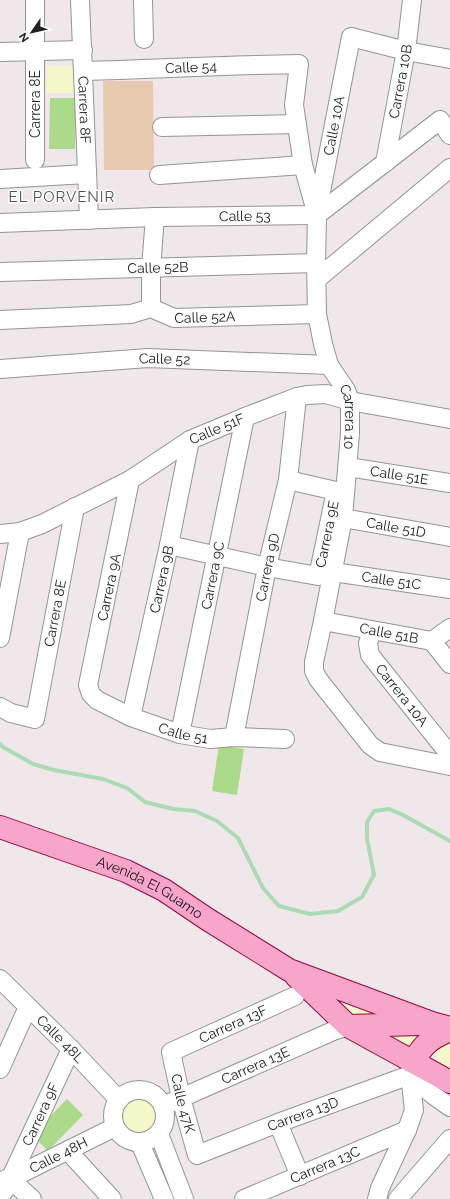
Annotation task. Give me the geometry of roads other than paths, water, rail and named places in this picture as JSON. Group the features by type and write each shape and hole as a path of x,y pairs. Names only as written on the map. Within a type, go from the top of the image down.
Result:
{"main road":[{"name":"Avenida El Guamo","path":"0,827 126,871 164,890 207,919 289,970 348,1026 411,1069 450,1082"},
{"name":"Avenida El Guamo","path":"289,970 444,1027"},
{"path":"348,1026 444,1027"},
{"path":"411,1069 422,1048 444,1027"}],"street":[{"name":"Carrera 8E","path":"35,0 35,160"},
{"name":"Carrera 8F","path":"80,0 89,220"},
{"path":"143,0 144,39"},
{"name":"Carrera 10B","path":"385,163 406,51 412,0"},
{"name":"Calle 10A","path":"317,215 351,37 406,51"},
{"path":"0,52 83,50"},
{"path":"406,51 450,59"},
{"name":"Carrera 10","path":"298,64 294,105 303,165 317,215 317,314 329,365 346,390 350,401 348,467 343,518 325,574 324,621 314,662 314,671 318,679 370,745 380,752 450,766"},
{"name":"Calle 54","path":"84,71 298,64"},
{"path":"317,215 440,120 450,135"},
{"path":"162,127 297,124"},
{"path":"159,175 303,165"},
{"path":"316,271 450,168"},
{"path":"0,179 87,174"},
{"name":"Calle 53","path":"0,222 155,217 317,215"},
{"path":"0,320 131,314 151,308 151,268 155,217"},
{"name":"Calle 52B","path":"0,272 151,268 316,271"},
{"name":"Calle 52A","path":"151,308 174,318 317,314"},
{"name":"Calle 52","path":"0,369 148,358 329,365"},
{"name":"Calle 51F","path":"0,534 20,532 42,524 130,480 190,440 297,397 326,394 350,401 450,419"},
{"name":"Carrera 9D","path":"234,737 267,567 288,480 297,397"},
{"name":"Carrera 9C","path":"180,734 245,417"},
{"name":"Carrera 9B","path":"131,717 169,545 190,440"},
{"name":"Calle 51E","path":"348,467 450,483"},
{"name":"Carrera 9A","path":"91,694 88,685 130,480"},
{"name":"Carrera 9E","path":"288,480 336,491 325,574"},
{"name":"Carrera 8E","path":"0,707 11,713 35,719 75,507"},
{"name":"Calle 51D","path":"343,518 450,538"},
{"path":"0,638 20,532"},
{"path":"169,545 267,567 325,574"},
{"name":"Calle 51C","path":"325,574 450,589"},
{"name":"Calle 51B","path":"324,621 432,641 450,628"},
{"name":"Carrera 10A","path":"372,631 368,643 370,655 450,755"},
{"path":"432,641 450,664"},
{"name":"Calle 51","path":"91,694 97,700 131,717 180,734 210,739 234,737 285,739"},
{"name":"Calle 48L","path":"0,979 71,1049 119,1100"},
{"name":"Carrera 13F","path":"171,1052 295,996"},
{"path":"0,1069 28,1007"},
{"name":"Carrera 13E","path":"163,1106 333,1031 348,1026"},
{"name":"Carrera 9F","path":"3,1184 71,1049"},
{"name":"Calle 47K","path":"171,1052 181,1098 197,1155"},
{"path":"411,1069 432,1095 450,1107"},
{"path":"376,1199 407,1130 414,1110 411,1069"},
{"name":"Carrera 13D","path":"197,1155 411,1069"},
{"path":"143,1090 150,1092 163,1106 165,1111 165,1121 159,1134 150,1140 140,1143 130,1141 125,1139 115,1127 113,1113 119,1100 124,1094 131,1091 143,1090"},
{"path":"414,1110 432,1095"},
{"path":"278,1123 300,1176"},
{"name":"Calle 48H","path":"3,1184 115,1127"},
{"name":"Carrera 13C","path":"244,1199 407,1130"},
{"path":"159,1134 184,1199"},
{"path":"398,1199 450,1139"},
{"path":"140,1143 158,1195"},
{"path":"68,1152 112,1199"},
{"path":"3,1184 32,1199"}],"waterway":[{"path":"0,744 33,764 54,770 103,779 127,788 145,802 173,809 195,811 217,821 238,838 263,888 279,906 310,914 338,911 362,897 374,875 367,838 367,822 374,811 389,809 450,841"}],"district":[{"name":"EL PORVENIR","path":"62,197"}]}
